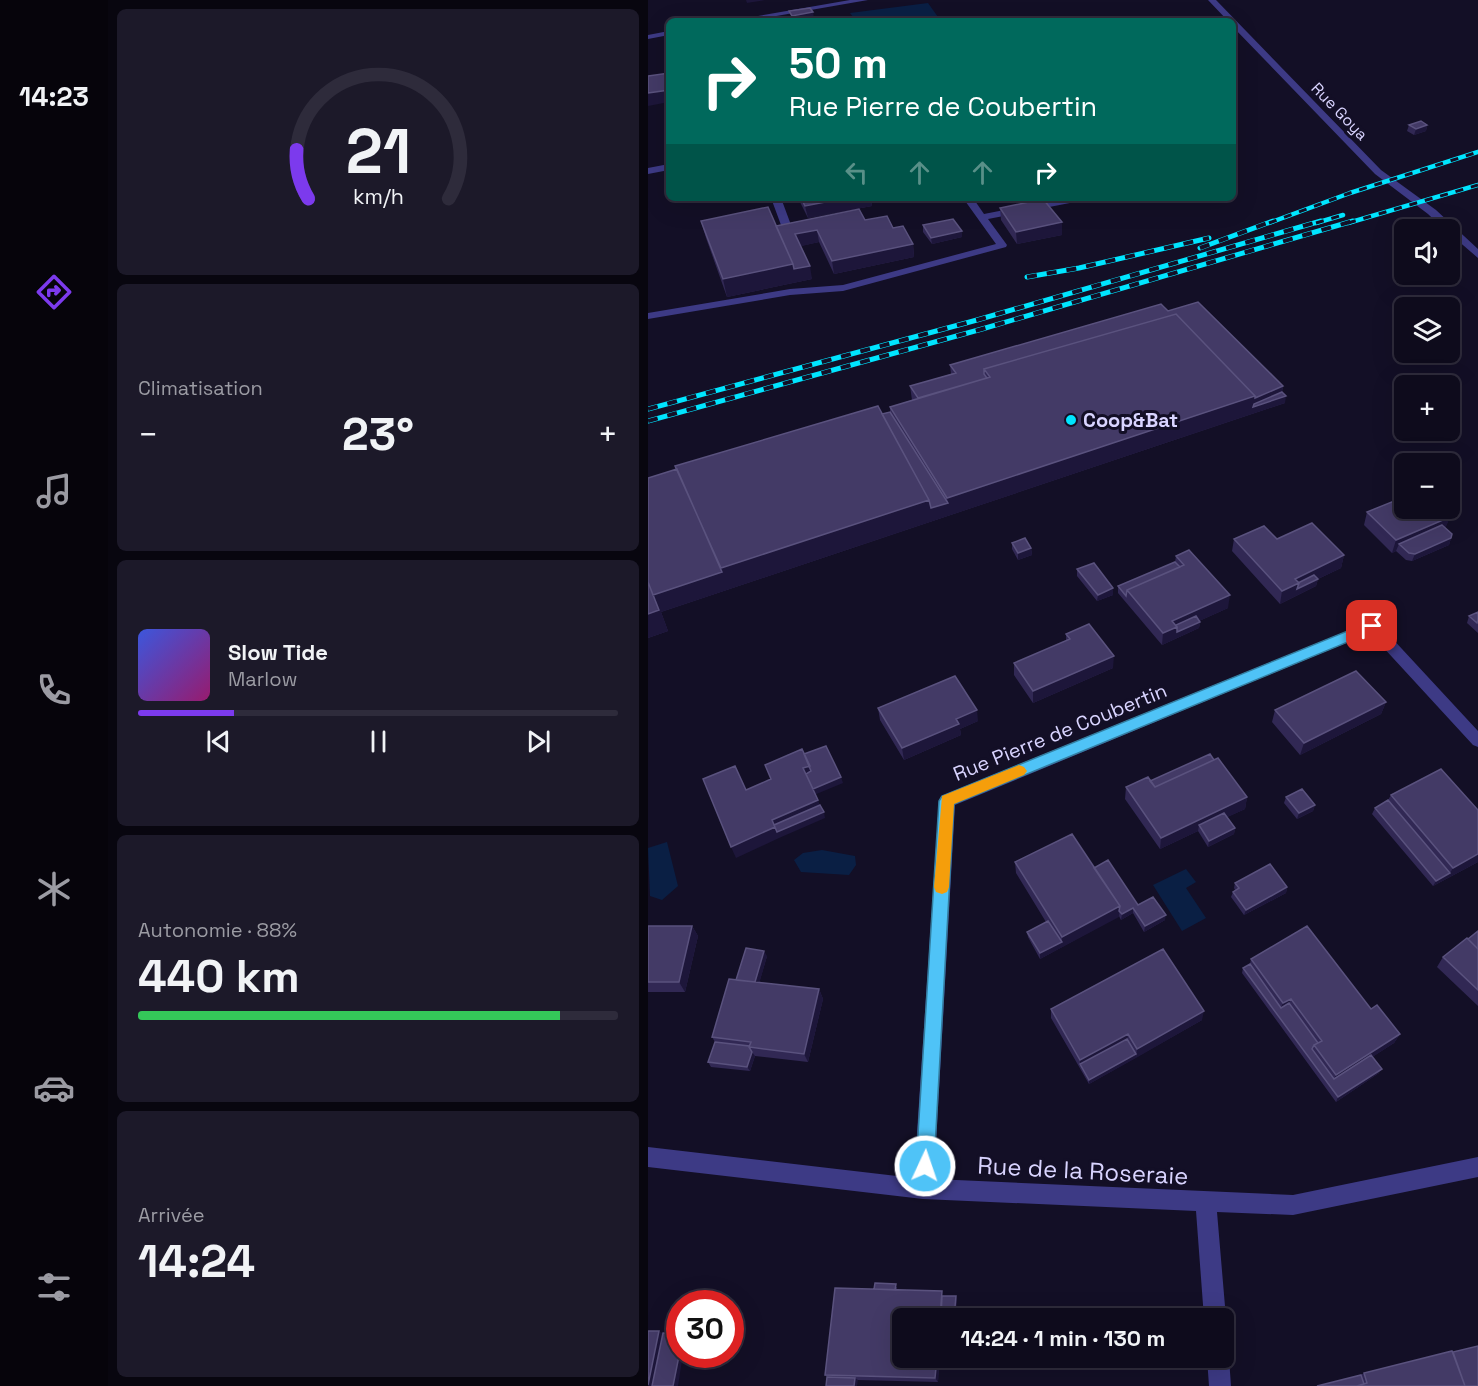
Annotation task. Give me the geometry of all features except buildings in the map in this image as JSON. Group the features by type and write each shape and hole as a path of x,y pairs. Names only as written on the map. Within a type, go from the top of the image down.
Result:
{"street":[{"path":"752,18 864,0"},
{"name":"Rue Goya","path":"1212,0 1230,18"},
{"name":"Rue Goya","path":"1236,24 1378,172 1432,212 1478,255"},
{"path":"648,37 666,34"},
{"path":"648,171 666,168"},
{"path":"777,201 786,225"},
{"path":"648,316 790,292 843,288 1002,245 970,201"},
{"path":"982,218 1065,201"},
{"name":"Rue Pierre de Coubertin","path":"923,1189 947,801 1372,626 1478,741"},
{"name":"Rue de la Roseraie","path":"648,1157 923,1189 1293,1205 1478,1167"},
{"path":"1206,1202 1214,1308"},
{"path":"1219,1368 1220,1386"}],"water":[{"path":"928,3 938,17 854,18 850,13"},
{"path":"667,842 678,886 662,900 650,896 648,848"},
{"path":"822,850 855,856 856,865 849,875 801,872 794,860 803,853"},
{"path":"1186,869 1196,882 1186,888 1206,918 1182,931 1153,885"}],"railway":[{"path":"1269,223 1350,193 1478,152"},
{"path":"1348,223 1478,185"},
{"path":"1316,223 1343,215"},
{"path":"1200,248 1273,221"},
{"path":"648,409 977,320 1321,221"},
{"path":"648,421 982,329 1353,221"},
{"path":"1027,277 1079,268 1209,238"}],"slow traffic":[{"path":"942,887 947,801 1019,771"}],"place":[{"name":"Coop&Bat","path":"1071,420"}],"route":[{"path":"925,1166 947,801 1372,626"}]}
